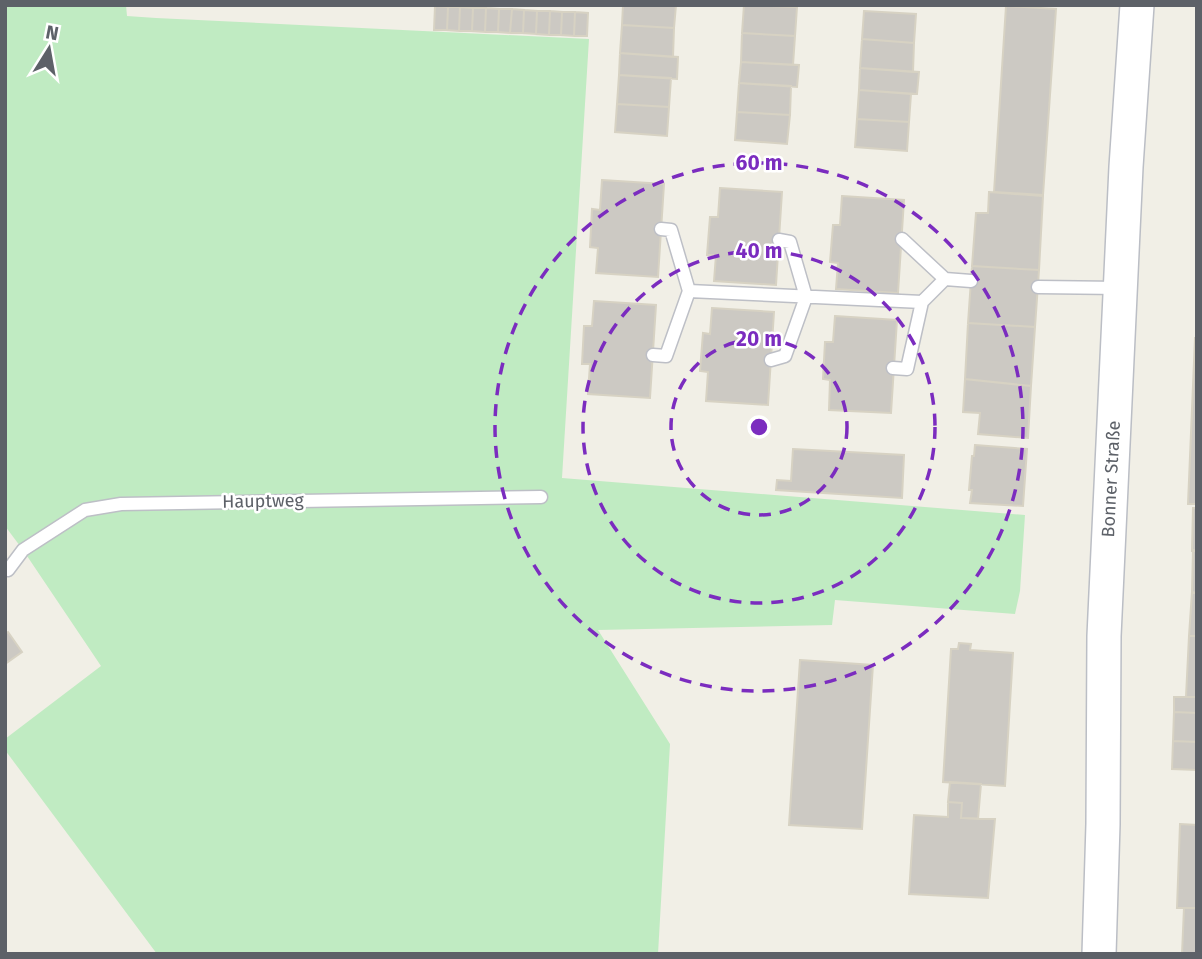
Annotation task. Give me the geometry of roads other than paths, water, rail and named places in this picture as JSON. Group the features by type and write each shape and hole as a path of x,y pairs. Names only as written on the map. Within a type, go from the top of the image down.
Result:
{"main road":[{"name":"Bonner Straße","path":"1099,954 1104,636 1120,288 1137,5"}],"lane":[{"path":"653,355 666,356 689,291 671,230 661,229"},
{"path":"902,239 945,279 971,281"},
{"path":"771,360 785,356 806,297 790,242 779,240"},
{"path":"893,369 906,369 922,302 945,279"},
{"path":"1038,287 1120,288"},
{"path":"689,291 922,302"},
{"name":"Hauptweg","path":"6,570 23,550 85,510 121,504 541,497"}]}
